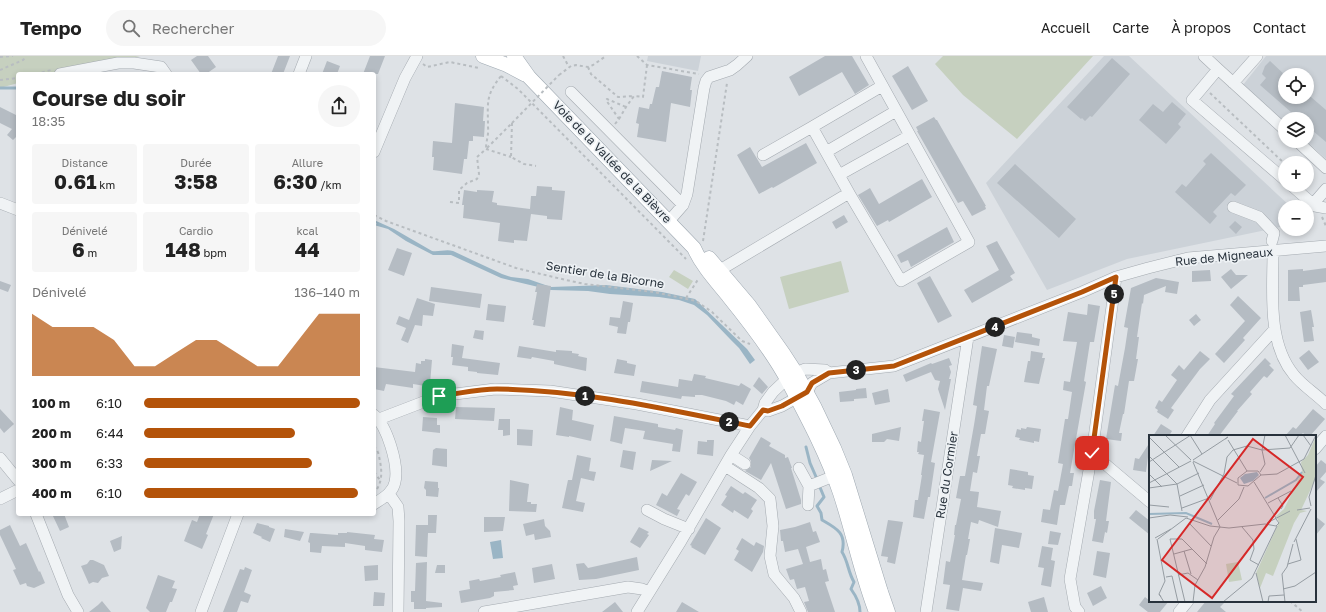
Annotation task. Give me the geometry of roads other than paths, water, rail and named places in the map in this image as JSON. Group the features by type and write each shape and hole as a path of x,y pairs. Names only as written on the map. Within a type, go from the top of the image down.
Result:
{"main road":[{"name":"Voie de la Vallée de la Bièvre","path":"514,56 529,78 694,248 700,260 703,271 744,316 773,358 797,385 825,454 820,482 855,544 870,597 876,612"},
{"name":"Voie de la Vallée de la Bièvre","path":"484,63 507,65 529,78"},
{"name":"Voie de la Vallée de la Bièvre","path":"694,248 703,251 749,305 834,448 852,498 888,612"}],"street":[{"path":"300,72 306,56"},
{"path":"669,222 683,205 688,188 706,81 709,77 730,70 747,56"},
{"path":"812,127 901,281 969,242 866,56"},
{"path":"1204,56 1278,124"},
{"path":"1233,83 1258,56"},
{"path":"376,147 405,78 418,57"},
{"path":"71,72 118,63 134,63 163,70"},
{"path":"1218,69 1192,100 1278,174"},
{"path":"763,155 882,86"},
{"path":"571,92 683,205"},
{"path":"826,152 896,111"},
{"path":"839,175 909,136"},
{"path":"1305,148 1326,168"},
{"path":"1314,203 1326,190"},
{"path":"1299,192 1308,200"},
{"path":"720,270 849,193"},
{"path":"0,203 16,209"},
{"path":"1314,205 1326,208"},
{"path":"1233,207 1259,217 1274,233 1272,246 1274,330 1282,357 1295,376 1326,404"},
{"name":"Rue de Migneaux","path":"797,385 829,373 894,366 1082,292 1116,277 1148,268 1188,258 1272,246 1326,246"},
{"path":"1079,612 1075,607 1070,579 1092,453 1116,277"},
{"path":"1188,435 1210,400 1274,330"},
{"name":"Rue du Cormier","path":"926,612 968,337"},
{"name":"Rue de Migneaux","path":"797,385 805,369 825,370 829,373"},
{"path":"763,410 768,411 797,385"},
{"path":"640,611 649,592 689,529 731,454 763,410 765,403 797,385"},
{"path":"376,503 389,494 395,483 396,472 391,447 384,427 377,417 439,396 495,389 550,392 637,404 750,426"},
{"path":"1316,448 1326,436"},
{"path":"1092,453 1149,499"},
{"path":"731,454 745,464"},
{"path":"0,458 16,478"},
{"path":"725,466 759,488 770,499 773,526 770,556 774,574 794,598 801,612"},
{"path":"799,468 820,482 808,505"},
{"path":"0,499 16,491"},
{"path":"389,494 398,507 399,520 398,612"},
{"path":"647,510 689,529"},
{"path":"37,516 68,595 78,612"},
{"path":"201,612 237,516"},
{"path":"484,612 628,587 642,589 649,592"},
{"path":"1179,612 1187,602"}],"water":[{"path":"376,221 394,229 432,251 453,251 502,274 511,277 528,279 551,287 606,285 662,292 695,299 747,349 755,360 750,364 739,348 707,315 694,305 679,300 659,297 588,291 551,290 501,278 451,255 433,255 406,241 388,229 376,226"},
{"path":"501,540 503,558 493,559 490,542"}],"waterway":[{"path":"0,88 16,88"},
{"path":"806,447 810,463 817,479"},
{"path":"819,485 824,497 817,506 821,513 822,520 836,529 842,536 842,552 854,582 851,589 855,594 860,612"}]}
